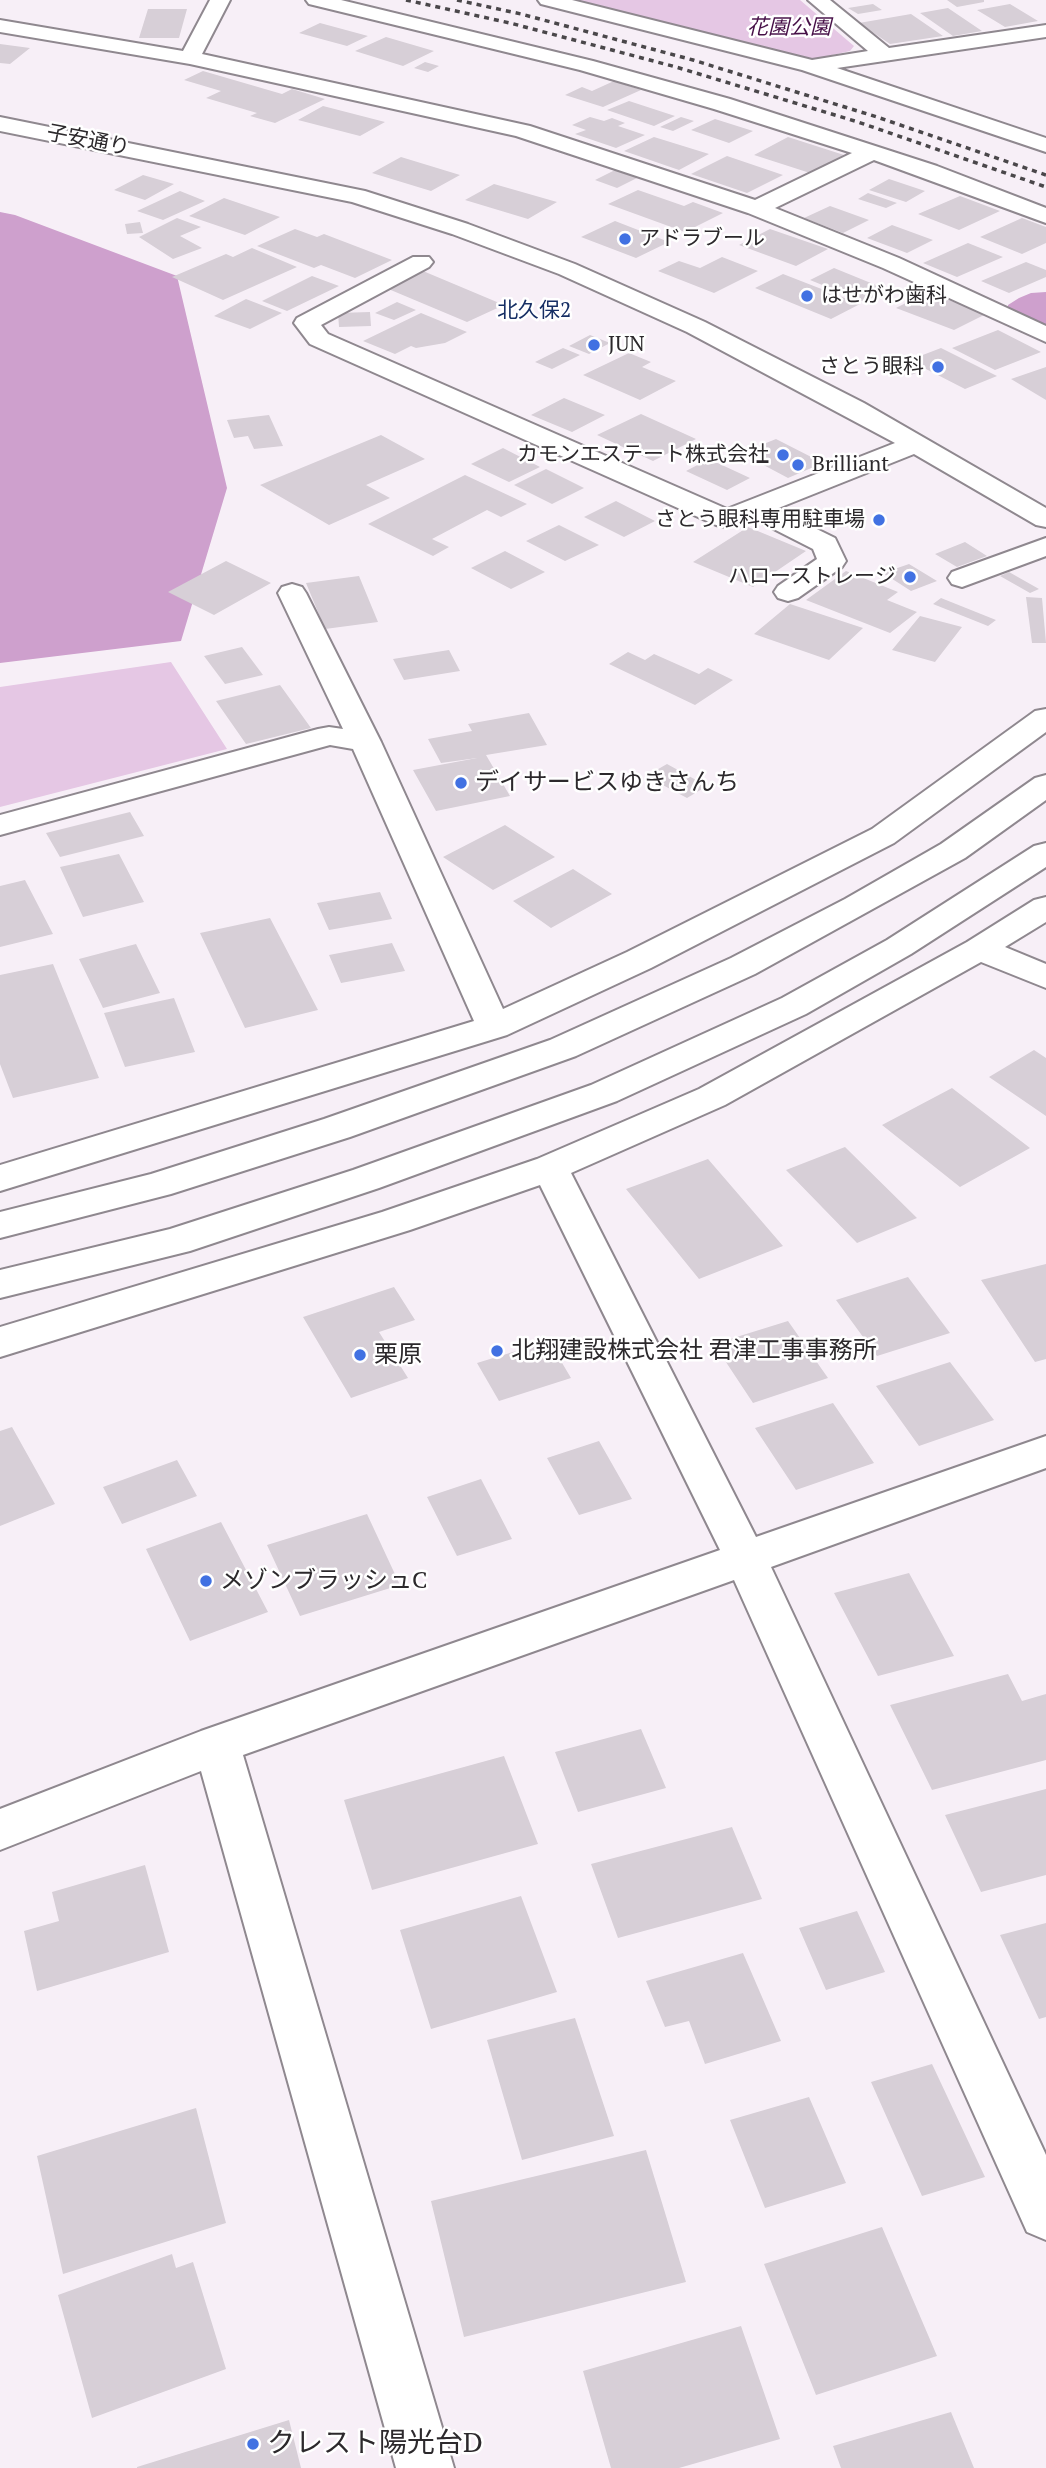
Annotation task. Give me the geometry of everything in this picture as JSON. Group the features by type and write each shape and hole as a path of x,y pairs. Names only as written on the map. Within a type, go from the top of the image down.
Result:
{"street":[{"path":"190,58 220,0"},
{"path":"316,0 586,65 722,104 869,154 929,171 1046,216"},
{"path":"548,0 808,66 1046,145"},
{"path":"818,0 885,55"},
{"path":"0,26 190,58 522,131 756,208 891,263 1046,335"},
{"path":"808,66 1046,31"},
{"name":"子安通り","path":"0,124 357,196 460,229 567,269 696,327 855,409 1046,519"},
{"path":"756,208 869,154"},
{"path":"421,262 306,323 319,339 726,519 916,444"},
{"path":"753,508 825,544 832,561 788,592"},
{"path":"962,578 1046,546"},
{"path":"292,593 365,742 494,1027"},
{"path":"0,1178 494,1027 639,960 883,836 1046,718"},
{"path":"0,825 329,736 365,742"},
{"path":"0,1225 184,1177 337,1128 563,1048 743,966 857,906 953,851 1046,785"},
{"path":"0,1284 176,1241 366,1179 604,1093 794,1006 900,947 1046,853"},
{"path":"0,1342 396,1221 550,1168 712,1097 979,949 1046,908"},
{"path":"979,949 1046,977"},
{"path":"550,1168 746,1559 1046,2214"},
{"path":"0,1830 217,1745 1046,1452"},
{"path":"217,1745 425,2468"}],"green space":[{"name":"花園公園","path":"567,0 800,0 854,46 850,51 806,61"},
{"path":"171,662 227,749 0,807 0,687"}],"shaded area":[{"path":"0,212 15,215 177,276 227,488 181,641 0,663"},
{"path":"1046,292 1046,332 1008,312 1008,305 1019,298 1031,293"}],"building":[{"path":"947,0 984,0 984,2 957,7"},
{"path":"873,4 882,10 858,14 848,8"},
{"path":"1010,4 1038,21 1005,27 977,10"},
{"path":"948,8 982,31 953,36 920,13"},
{"path":"148,9 187,9 179,38 139,38"},
{"path":"911,14 943,36 890,44 859,23"},
{"path":"320,23 368,36 347,46 299,33"},
{"path":"386,37 434,51 403,66 355,51"},
{"path":"0,44 30,48 10,64 0,63"},
{"path":"425,62 439,66 428,72 414,68"},
{"path":"203,71 282,94 292,89 325,99 275,123 250,116 257,113 206,98 221,91 184,80"},
{"path":"614,81 641,90 603,107 565,95 582,87 592,91"},
{"path":"629,101 675,116 654,126 607,110"},
{"path":"323,106 385,122 360,136 298,120"},
{"path":"590,117 604,121 612,118 625,123 618,126 645,135 616,148 575,134 586,130 572,125"},
{"path":"681,117 694,121 673,131 660,127"},
{"path":"715,119 753,131 729,143 691,130"},
{"path":"654,137 709,154 679,170 624,151"},
{"path":"788,137 844,155 810,173 754,155"},
{"path":"727,156 783,175 747,193 691,174"},
{"path":"401,157 460,175 431,191 372,173"},
{"path":"617,169 639,177 617,188 595,180"},
{"path":"143,175 174,184 145,200 114,190"},
{"path":"889,179 925,191 906,202 869,190"},
{"path":"494,184 557,202 528,219 465,200"},
{"path":"638,190 684,206 693,202 723,213 685,232 608,204"},
{"path":"180,191 205,201 163,220 137,211"},
{"path":"868,193 897,203 886,208 858,199"},
{"path":"960,196 1000,211 959,230 918,214"},
{"path":"224,198 280,217 245,235 189,216"},
{"path":"830,206 869,220 843,233 804,218"},
{"path":"177,218 201,227 180,236 202,248 173,259 139,237"},
{"path":"1022,218 1046,227 1046,243 1022,254 980,237"},
{"name":"アドラブール","path":"615,221 669,242 636,258 581,237"},
{"path":"140,222 143,233 127,234 125,224"},
{"path":"892,225 933,240 907,253 867,238"},
{"path":"295,229 317,237 324,234 392,260 355,278 321,265 314,268 257,246"},
{"path":"770,229 828,249 796,266 739,245"},
{"path":"968,243 1003,257 957,277 923,263"},
{"path":"252,248 297,267 223,300 172,277 226,254 233,257"},
{"path":"722,257 758,271 714,293 658,271 679,261 700,268"},
{"path":"1026,262 1046,270 1046,277 1009,293 981,281"},
{"path":"834,268 888,290 864,302 810,280"},
{"path":"423,271 504,305 467,322 386,288"},
{"name":"はせがわ歯科","path":"783,274 860,304 831,319 755,288"},
{"path":"312,276 339,286 287,311 262,301"},
{"path":"927,292 986,314 954,330 896,308"},
{"path":"246,299 282,313 250,329 214,316"},
{"path":"397,302 416,310 394,320 375,313"},
{"path":"370,312 371,326 339,327 338,313"},
{"path":"421,313 467,332 445,343 416,348 411,346 395,354 363,341"},
{"path":"998,330 1041,352 995,370 952,348"},
{"path":"590,335 610,343 589,354 569,346"},
{"path":"563,348 580,355 552,369 535,362"},
{"name":"さとう眼科","path":"941,348 997,376 965,389 926,369 911,375 894,366"},
{"path":"629,353 651,362 642,367 676,381 640,400 583,375"},
{"path":"1046,367 1046,400 1011,379"},
{"path":"564,398 605,415 572,432 531,415"},
{"path":"641,414 696,439 653,461 597,435"},
{"path":"269,415 283,446 254,449 248,436 234,438 227,420"},
{"path":"381,435 425,459 366,485 390,498 329,525 260,485"},
{"path":"776,439 823,463 788,478 741,453"},
{"path":"503,448 540,467 509,482 471,464"},
{"path":"709,459 750,478 727,490 686,471"},
{"path":"546,469 584,488 552,504 514,485"},
{"path":"465,475 527,504 501,517 487,510 432,539 449,547 433,556 368,524"},
{"path":"616,501 655,521 624,537 584,517"},
{"path":"559,525 599,545 565,561 526,541"},
{"path":"748,527 806,551 753,587 693,562"},
{"name":"ハローストレージ","path":"965,542 987,556 957,567 935,554"},
{"path":"505,551 545,572 511,589 471,568"},
{"path":"226,561 271,583 214,615 168,592"},
{"name":"ハローストレージ","path":"909,564 937,581 911,591 883,573"},
{"path":"846,571 898,592 887,600 917,612 890,633 806,600"},
{"path":"1009,572 1039,589 1030,593 1000,576"},
{"path":"359,576 378,622 325,629 306,583"},
{"path":"1026,597 1042,598 1046,643 1032,643"},
{"name":"ハローストレージ","path":"941,598 996,620 988,626 933,604"},
{"path":"790,604 863,628 829,660 754,634"},
{"path":"920,616 962,627 935,662 892,650"},
{"path":"242,647 263,675 225,684 204,656"},
{"path":"449,650 460,671 404,680 393,659"},
{"path":"628,652 645,660 654,654 699,674 708,668 733,680 695,705 609,664"},
{"path":"280,685 311,728 246,744 216,701"},
{"path":"529,713 547,745 486,755 510,796 436,811 413,770 477,758 441,763 428,739 472,731 468,724"},
{"path":"667,764 707,786 687,798 646,776"},
{"path":"130,812 144,836 60,857 46,833"},
{"path":"505,825 555,857 493,890 443,857"},
{"path":"119,854 144,902 83,917 60,867"},
{"path":"573,869 612,894 551,928 513,901"},
{"path":"25,880 53,934 0,947 0,886"},
{"path":"380,892 392,919 329,930 317,903"},
{"path":"270,918 318,1010 245,1028 200,933"},
{"path":"392,943 405,971 341,983 329,955"},
{"path":"136,944 160,993 103,1008 79,959"},
{"path":"53,964 99,1078 13,1098 0,1064 0,975"},
{"path":"174,998 195,1052 125,1067 104,1013"},
{"path":"1034,1050 1046,1058 1046,1116 989,1077"},
{"path":"952,1088 1030,1148 960,1187 882,1125"},
{"path":"845,1147 917,1218 857,1243 786,1170"},
{"path":"708,1159 783,1246 699,1279 626,1189"},
{"path":"1046,1264 1046,1359 1035,1362 981,1280"},
{"path":"908,1277 950,1333 877,1356 836,1300"},
{"name":"栗原","path":"394,1287 415,1320 379,1332 408,1378 351,1398 303,1317"},
{"path":"788,1321 828,1378 753,1403 714,1344"},
{"path":"549,1341 571,1378 499,1401 477,1363"},
{"path":"950,1362 994,1420 919,1446 876,1386"},
{"path":"833,1403 874,1463 796,1490 755,1428"},
{"path":"12,1427 55,1504 0,1526 0,1431"},
{"path":"599,1441 632,1499 579,1515 547,1458"},
{"path":"177,1460 197,1496 122,1524 103,1487"},
{"path":"481,1479 512,1539 457,1556 427,1497"},
{"path":"367,1514 400,1585 300,1616 267,1545"},
{"name":"メゾンブラッシュC","path":"221,1522 268,1612 190,1641 146,1549"},
{"path":"909,1573 954,1656 878,1676 834,1593"},
{"path":"1008,1674 1022,1701 1046,1694 1046,1760 932,1790 890,1705"},
{"path":"641,1729 666,1788 578,1812 555,1752"},
{"path":"504,1756 538,1844 372,1890 344,1800"},
{"path":"1046,1789 1046,1875 981,1892 945,1815"},
{"path":"732,1827 762,1899 618,1938 591,1864"},
{"path":"145,1865 169,1952 37,1991 24,1931 59,1921 52,1892"},
{"path":"521,1896 557,1992 431,2029 400,1930"},
{"path":"857,1911 885,1972 826,1990 799,1928"},
{"path":"1046,1923 1046,2017 1039,2019 1000,1935"},
{"path":"743,1953 781,2041 705,2064 689,2021 665,2027 646,1981"},
{"path":"575,2018 614,2136 522,2160 487,2040"},
{"path":"932,2064 985,2177 922,2196 871,2082"},
{"path":"809,2097 846,2183 765,2208 730,2120"},
{"path":"196,2108 226,2223 63,2274 37,2156"},
{"path":"646,2150 686,2282 464,2337 431,2201"},
{"path":"882,2227 937,2356 816,2395 764,2264"},
{"path":"172,2254 176,2268 193,2262 226,2369 92,2418 58,2295"},
{"path":"741,2326 780,2439 679,2468 611,2468 583,2371"},
{"path":"951,2412 974,2468 841,2468 833,2446"},
{"name":"クレスト陽光台D","path":"289,2420 301,2468 137,2468 137,2467"}],"railway":[{"path":"406,0 510,23 676,67 858,122 1046,187"},
{"path":"457,0 521,14 693,60 877,117 1046,175"}],"place":[{"name":"アドラブール","path":"625,239"},
{"name":"はせがわ歯科","path":"807,296"},
{"name":"JUN","path":"594,345"},
{"name":"さとう眼科","path":"938,367"},
{"name":"カモンエステート株式会社","path":"783,455"},
{"name":"Brilliant","path":"798,465"},
{"name":"さとう眼科専用駐車場","path":"879,520"},
{"name":"ハローストレージ","path":"910,577"},
{"name":"デイサービスゆきさんち","path":"461,783"},
{"name":"北翔建設株式会社 君津工事事務所","path":"497,1351"},
{"name":"栗原","path":"360,1355"},
{"name":"メゾンブラッシュC","path":"206,1581"},
{"name":"クレスト陽光台D","path":"253,2444"}],"district":[{"name":"北久保2","path":"534,311"}]}
